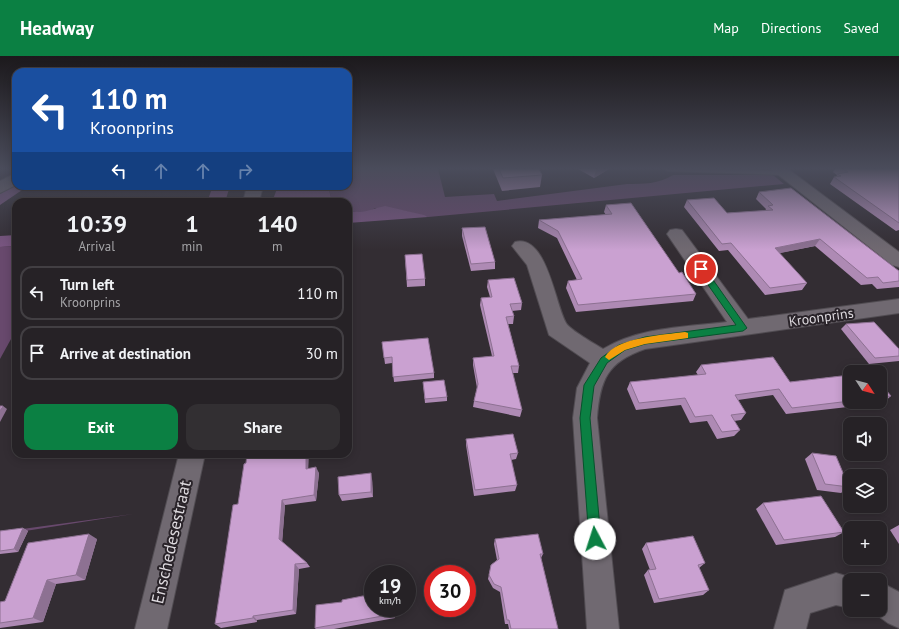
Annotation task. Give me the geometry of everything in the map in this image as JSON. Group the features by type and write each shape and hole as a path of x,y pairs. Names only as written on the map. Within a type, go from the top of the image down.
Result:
{"street":[{"path":"813,196 899,261"},
{"path":"676,234 743,328"},
{"path":"521,246 536,264 557,329 604,361"},
{"name":"Kroonprins","path":"603,629 585,418 589,385 604,361 622,348 645,341 899,306"},
{"name":"Enschedesestraat","path":"151,629 191,458"},
{"path":"790,629 796,601 836,589 843,590"},
{"path":"887,603 899,612"}],"shaded area":[{"path":"0,196 14,196 0,205"},
{"path":"209,196 227,196 226,198 208,198"},
{"path":"274,196 331,196 332,198 274,198"},
{"path":"331,196 445,196 445,197 495,196 497,201 537,196 657,196 428,217 405,211 375,208 369,212 360,213 352,211 352,198 331,197"},
{"path":"385,206 428,217 352,223 352,211 367,211"},
{"path":"12,235 12,246 0,247 0,236"},
{"path":"12,246 12,337 0,359 0,247"},
{"path":"133,514 0,535 0,532"}],"building":[{"path":"763,196 801,196 899,271 899,281 883,283 878,277 867,278 820,239 775,248 807,283 770,288 731,243 722,244 687,200 714,198 727,213 773,210 768,206 773,205"},
{"path":"860,196 899,196 899,223"},
{"path":"631,203 679,273 682,272 696,294 578,305 568,281 582,279 558,231 539,220 612,214 606,205"},
{"path":"485,227 495,262 471,264 462,228"},
{"path":"422,254 425,279 407,280 405,255"},
{"path":"514,278 522,303 510,304 514,316 506,317 519,366 511,366 522,410 474,401 478,384 473,358 494,356 481,298 492,297 488,280"},
{"path":"874,322 899,349 899,356 875,358 846,324"},
{"path":"428,338 434,373 393,377 392,357 384,358 382,342"},
{"path":"773,357 790,382 843,376 843,402 792,408 779,389 735,395 746,413 731,415 740,430 722,432 712,415 695,417 685,398 639,403 630,382 706,374 701,365"},
{"path":"444,380 447,397 425,399 423,382"},
{"path":"887,391 891,396 887,396"},
{"path":"513,434 518,453 510,454 517,485 475,490 466,439"},
{"path":"812,453 836,456 843,473 843,486 825,484"},
{"path":"247,458 306,458 306,469 316,467 314,495 282,500 279,539 307,563 295,564 293,610 215,624 233,505 238,504 244,464 246,463"},
{"path":"371,473 371,492 339,495 338,477"},
{"path":"821,496 843,532 784,540 763,503"},
{"path":"23,528 14,549 0,551 0,531"},
{"path":"89,534 76,575 47,580 33,618 0,623 0,602 5,601 28,543"},
{"path":"538,534 543,554 540,554 558,629 511,629 509,620 507,620 501,587 494,584 489,575 491,565 499,559 495,539"},
{"path":"693,536 705,563 698,565 709,590 659,599 648,570 656,569 646,543"},
{"path":"364,596 364,617 377,617 315,628 316,605 342,602 342,600"}],"slow traffic":[{"path":"609,357 622,348 645,341 685,335"}],"route":[{"path":"595,539 585,418 589,385 604,361 622,348 645,341 743,328 701,269"}]}
